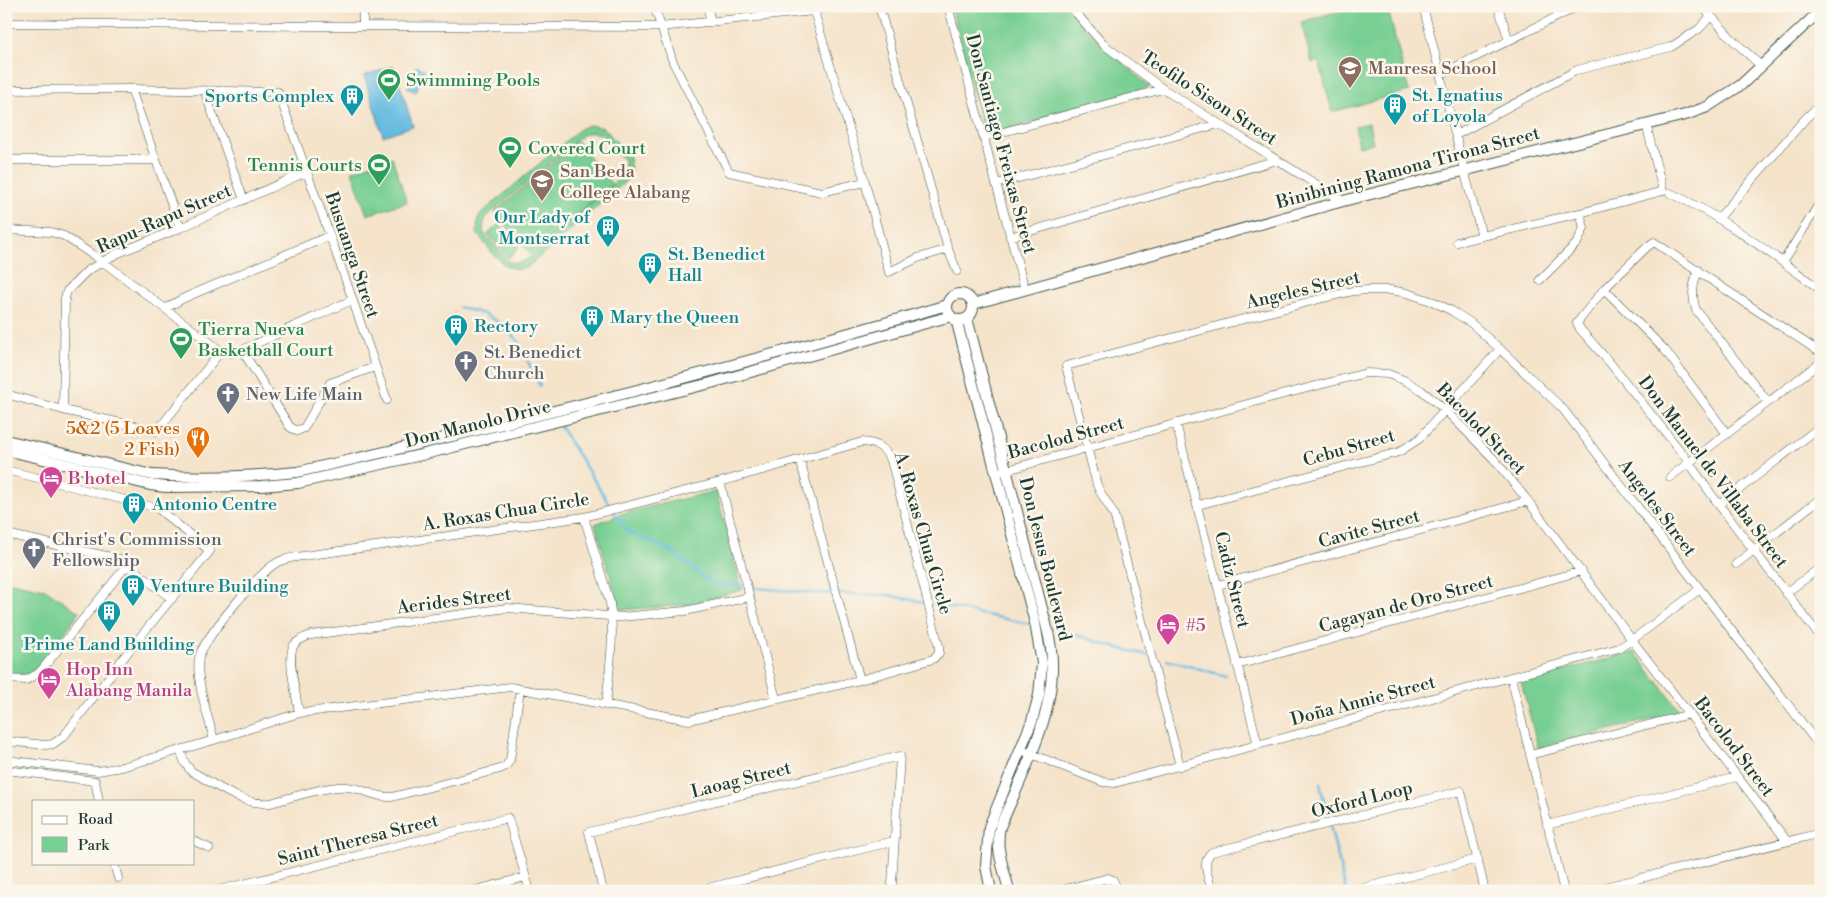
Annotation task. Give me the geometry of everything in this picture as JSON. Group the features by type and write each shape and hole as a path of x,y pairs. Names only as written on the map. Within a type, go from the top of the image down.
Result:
{"street":[{"path":"363,6 363,26"},
{"path":"654,6 673,62 729,172 822,192 865,182"},
{"path":"707,6 711,22"},
{"path":"759,6 762,17"},
{"path":"6,23 660,27 762,17 832,6"},
{"path":"879,6 948,249 957,271"},
{"name":"Don Santiago Freixas Street","path":"948,6 1026,290"},
{"name":"Teofilo Sison Street","path":"1070,6 1103,44 1163,89 1343,201"},
{"path":"1423,6 1482,236"},
{"path":"1498,6 1508,40"},
{"path":"1558,6 1561,15"},
{"path":"1441,74 1579,6"},
{"path":"1702,6 1761,66"},
{"path":"813,9 865,182 889,272 918,258 948,249"},
{"name":"Binibining Ramona Tirona Street","path":"973,304 1343,201 1685,115 1707,107 1741,85 1821,10"},
{"path":"1456,135 1577,70 1670,47 1699,28 1710,16"},
{"path":"132,89 180,228"},
{"path":"984,137 1163,89"},
{"path":"6,90 204,90 244,200"},
{"name":"Busuanga Street","path":"204,90 278,92 387,400"},
{"path":"1718,219 1805,119 1821,104"},
{"path":"996,184 1219,124"},
{"path":"1457,242 1663,191 1646,124"},
{"path":"6,160 156,160"},
{"path":"1010,237 1277,160"},
{"name":"Rapu-Rapu Street","path":"62,410 67,291 87,271 116,254 306,172"},
{"path":"1670,193 1690,202 1718,219 1821,290"},
{"path":"1783,262 1821,201"},
{"path":"1540,280 1577,243 1584,228 1580,213"},
{"path":"6,230 51,232 64,236 166,308 221,351 232,353 242,350 352,300"},
{"path":"166,308 184,298 329,236"},
{"path":"1727,434 1664,350 1604,290 1647,247 1654,242 1821,353"},
{"path":"1698,270 1692,289 1696,310 1768,402"},
{"name":"Angeles Street","path":"1180,766 1115,518 1110,506 1100,493 1066,366 1353,291 1390,290 1407,293 1434,302 1452,311 1471,323 1563,409 1821,748"},
{"name":"Don Manuel de Villaba Street","path":"1604,290 1580,318 1577,323 1578,326 1689,463 1718,505 1820,634"},
{"path":"957,294 964,294 970,298 973,304 973,310 967,318 962,320 954,318 948,311 948,304 951,298 957,294"},
{"name":"Don Manolo Drive","path":"261,481 422,444 637,390 811,345 948,304"},
{"name":"Don Manolo Drive","path":"6,440 21,448 152,475 298,483 640,401 954,318"},
{"name":"Don Jesus Boulevard","path":"954,318 1001,471"},
{"name":"Don Jesus Boulevard","path":"967,318 1042,662 1039,695 1025,752 1000,827 998,850 1009,891"},
{"name":"Cebu Street","path":"1198,505 1399,452 1418,439 1500,349"},
{"path":"242,350 290,427 297,431 304,428 330,383 375,367"},
{"path":"6,394 62,410 157,431 221,351"},
{"path":"752,359 755,372"},
{"path":"1670,477 1821,362"},
{"name":"Bacolod Street","path":"1001,471 1366,373 1388,374 1406,380 1444,409 1493,458 1528,500 1632,640 1787,841"},
{"path":"637,390 640,401"},
{"name":"Cadiz Street","path":"1176,423 1218,585 1236,665 1258,745"},
{"path":"1718,505 1821,426"},
{"name":"A. Roxas Chua Circle","path":"6,760 98,771 122,767 214,740 299,713 510,687 688,720 860,680 933,659 939,653 939,646 891,460 882,447 873,443 862,442 720,482 584,517 296,557 277,562 262,574 225,617 205,644 199,656 199,676 214,740"},
{"path":"421,455 422,444"},
{"name":"Don Manolo Drive","path":"6,450 21,448"},
{"path":"800,460 860,680"},
{"path":"6,470 157,508 210,551 128,652 64,736 53,744 46,745 6,741"},
{"path":"720,482 776,698"},
{"path":"1736,564 1821,498"},
{"name":"Cavite Street","path":"1218,585 1528,500"},
{"path":"584,517 610,603 612,616 612,642 606,705"},
{"path":"6,534 120,559 172,599"},
{"path":"6,679 26,680 39,674 128,564"},
{"path":"1786,593 1821,567"},
{"name":"Cagayan de Oro Street","path":"1236,665 1582,571"},
{"name":"Doña Annie Street","path":"1025,752 1109,783 1180,766 1619,648 1700,589"},
{"name":"Aerides Street","path":"299,713 291,658 294,646 302,639 311,635 507,608 612,616 685,611 747,591"},
{"path":"1511,677 1564,891"},
{"path":"180,750 185,763 191,771 246,801 261,804 271,803 333,788 347,787 382,798 392,797 506,766 510,760 520,688"},
{"path":"1530,755 1690,714"},
{"name":"Don Jesus Boulevard","path":"991,891 986,866 989,827 1025,752"},
{"name":"Laoag Street","path":"603,891 589,832 900,756 894,841"},
{"path":"6,770 95,781 99,800"},
{"path":"1547,825 1738,777"},
{"name":"Oxford Loop","path":"1212,891 1205,862 1206,856 1212,852 1461,791 1485,891"},
{"name":"Saint Theresa Street","path":"215,891 508,818 526,877"},
{"path":"1590,891 1821,833"},
{"path":"195,841 209,848"},
{"path":"696,891 894,841 893,891"},
{"path":"986,851 998,850"},
{"path":"1351,891 1478,860"},
{"path":"114,864 118,878"},
{"path":"472,891 526,877 530,891"},
{"path":"1058,891 1108,878 1113,880 1118,891"}],"green space":[{"path":"951,6 1067,6 1091,34 1150,87 985,136"},
{"path":"1357,6 1387,6 1409,91 1332,112 1319,61 1312,63 1301,22"},
{"path":"1369,123 1373,143 1359,146 1355,126"},
{"path":"590,125 604,128 629,156 631,171 626,181 528,267 520,269 505,265 477,233 478,218 581,128","holes":["592,132 601,134 624,160 625,170 621,177 526,260 519,263 509,262 483,232 487,216 584,134"]},
{"path":"577,142 612,184 530,254 495,212"},
{"name":"Tennis Courts","path":"392,157 407,202 367,215 352,171"},
{"path":"499,224 519,248 508,258 488,234"},
{"path":"716,491 742,590 688,605 620,610 595,524 624,513"},
{"path":"6,581 45,589 79,612 48,656 28,675 6,673"},
{"path":"1635,652 1681,712 1538,748 1521,681"}],"water":[{"name":"Swimming Pools","path":"394,66 413,126 383,136 364,76"},
{"path":"416,66 425,70 416,92 407,88"}],"waterway":[{"path":"459,307 484,314 500,323 518,341 540,386"},
{"path":"560,426 611,507"},
{"path":"614,512 628,532 670,550 712,584 814,593 888,595 1030,624"},
{"path":"1053,627 1110,646 1147,655"},
{"path":"1167,660 1226,676"},
{"path":"1320,784 1346,891"}],"place":[{"name":"Manresa School","path":"1350,89"},
{"name":"Swimming Pools","path":"389,101"},
{"name":"Sports Complex","path":"352,117"},
{"name":"St. Ignatius of Loyola","path":"1395,126"},
{"name":"Covered Court","path":"510,169"},
{"name":"Tennis Courts","path":"379,186"},
{"name":"San Beda College Alabang","path":"542,202"},
{"name":"Our Lady of Montserrat","path":"608,248"},
{"name":"St. Benedict Hall","path":"650,285"},
{"name":"Mary the Queen","path":"592,338"},
{"name":"Rectory","path":"456,347"},
{"name":"Tierra Nueva Basketball Court","path":"181,360"},
{"name":"St. Benedict Church","path":"466,383"},
{"name":"New Life Main","path":"228,415"},
{"name":"5&2 (5 Loaves 2 Fish)","path":"198,459"},
{"name":"B hotel","path":"51,499"},
{"name":"Antonio Centre","path":"134,525"},
{"name":"Christ's Commission Fellowship","path":"34,570"},
{"name":"Venture Building","path":"133,607"},
{"name":"Prime Land Building","path":"109,633"},
{"name":"#5","path":"1168,646"},
{"name":"Hop Inn Alabang Manila","path":"49,700"}]}
